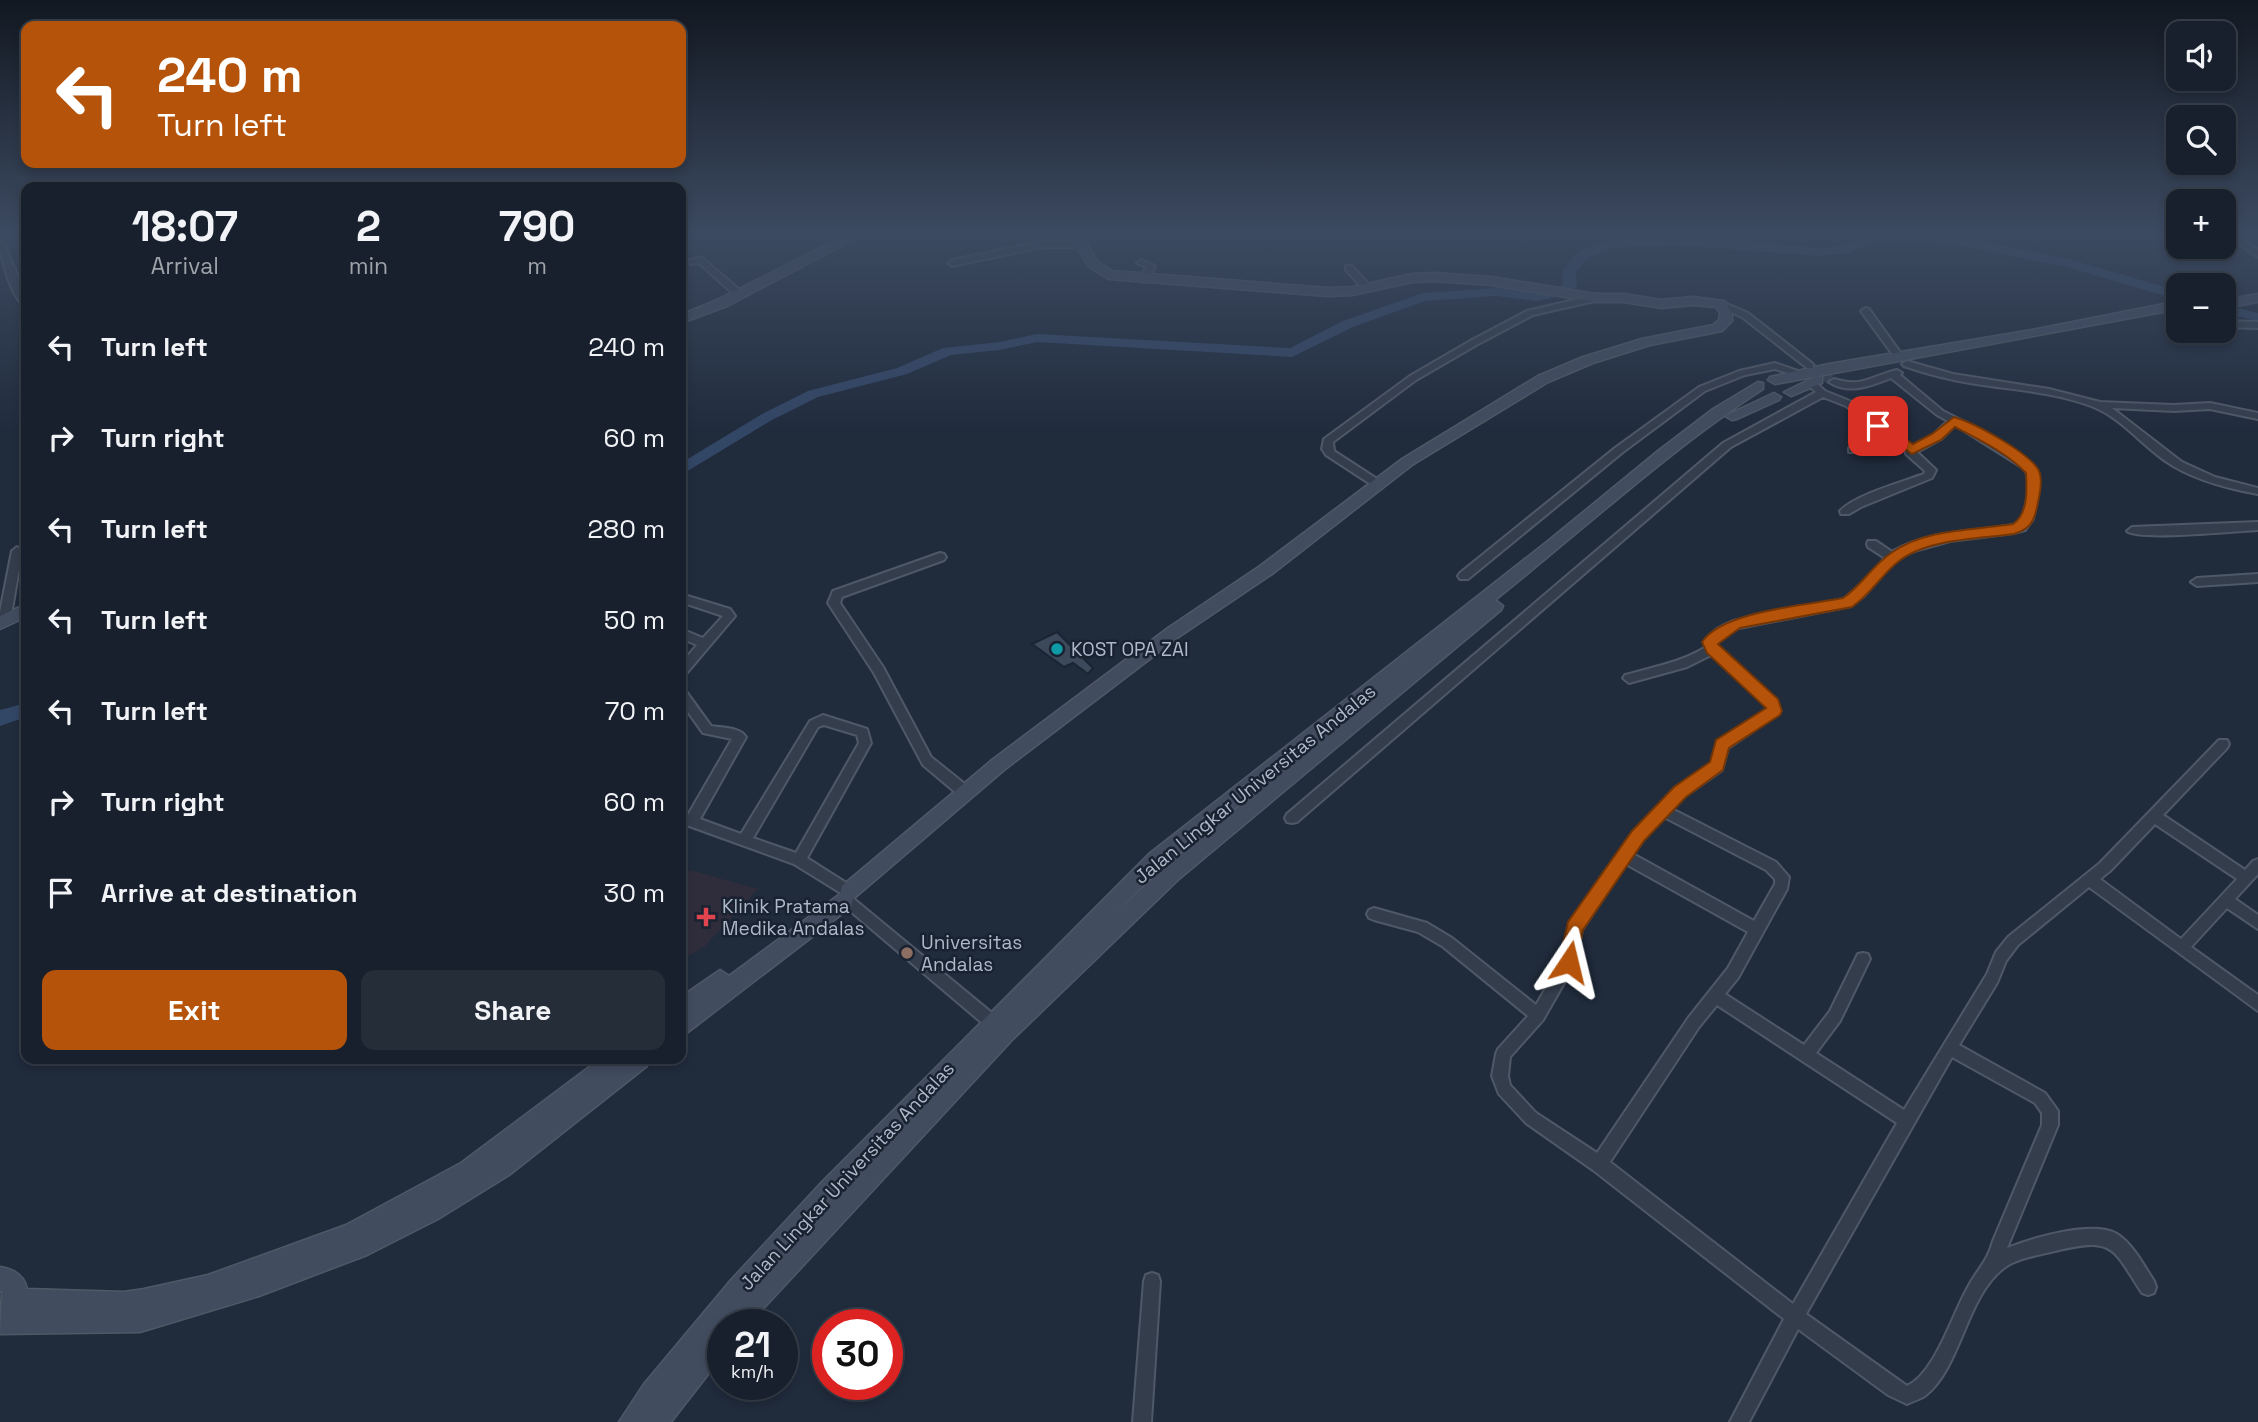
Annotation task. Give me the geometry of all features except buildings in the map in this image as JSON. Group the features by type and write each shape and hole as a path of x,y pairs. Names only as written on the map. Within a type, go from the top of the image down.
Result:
{"street":[{"path":"686,317 727,299"},
{"path":"1376,483 1330,453 1327,449 1328,441 1413,378 1475,342 1530,313 1580,299"},
{"path":"1632,299 1661,304 1693,301 1720,304 1745,315 1808,374 1822,393 1849,404 1912,450"},
{"path":"686,1021 845,896 966,793 1174,632 1266,569 1376,483 1544,379 1588,360 1647,342 1717,328 1726,321 1726,313 1720,304"},
{"path":"1866,311 1903,360 1922,370 2098,405 2174,408 2210,406 2258,416"},
{"path":"1774,389 1808,374 1903,360 2166,312"},
{"path":"2236,324 2258,325"},
{"path":"1464,576 1619,450 1702,389 1742,373 1775,366 1808,374"},
{"path":"1834,382 1842,386 1861,387 1892,374 1922,370"},
{"name":"Jalan Lingkar Universitas Andalas","path":"632,1422 740,1289 837,1197 1156,860 1718,412 1808,374"},
{"path":"1892,374 1928,405 2029,467 2034,477 2028,519 2021,527 2014,529 1917,543 1893,558 1858,596 1847,603 1737,624 1723,630 1710,642 1712,649 1768,699 1774,706 1774,711 1722,745 1718,766 1680,792 1624,856 1575,928 1569,962 1538,1015 1503,1054 1500,1076 1504,1089 1531,1118 1599,1164 1795,1317 1894,1389 1907,1395 1914,1394 1941,1363 1960,1317 1995,1263 2001,1241 2050,1125 2050,1111 2040,1098 1950,1048"},
{"path":"1293,818 1727,445 1822,393"},
{"path":"2098,405 2134,428 2168,458 2182,466 2232,486 2258,491"},
{"path":"1912,450 1937,437 1954,421"},
{"path":"1853,450 1890,435"},
{"path":"1844,511 1928,476 1931,470 1910,452 1912,450"},
{"path":"2132,531 2258,526"},
{"path":"1872,544 1893,558"},
{"path":"2,622 17,551"},
{"path":"940,557 837,594 834,603 879,670 927,761 966,793"},
{"path":"2197,582 2258,578"},
{"path":"686,600 729,614 728,620 686,665"},
{"path":"2,622 21,612"},
{"path":"686,635 705,644"},
{"path":"1629,678 1675,667 1700,658 1712,649"},
{"path":"686,700 707,730 740,737 686,819 799,860 999,1028"},
{"path":"745,839 814,724 823,720 859,730 863,732 865,743 799,860"},
{"path":"1739,1422 1795,1317 2013,941 2105,867 2187,785 2223,744"},
{"path":"1599,1164 1694,1022 1716,996 1782,886 1779,873 1771,866 1663,810"},
{"path":"2154,816 2247,877"},
{"path":"1624,856 1757,930"},
{"path":"2182,947 2258,865"},
{"path":"2089,879 2258,1004"},
{"path":"686,1006 845,896"},
{"path":"2226,900 2258,923"},
{"path":"1374,915 1422,927 1447,942 1538,1015"},
{"path":"1806,1054 1835,1016 1863,959"},
{"path":"1716,996 1908,1122"},
{"path":"0,1279 12,1283 15,1294 4,1313 129,1320 164,1314 260,1284 359,1247 442,1194 501,1167 614,1067"},
{"name":"Jalan Lingkar Universitas Andalas","path":"744,1309 837,1197"},
{"path":"1995,1263 2031,1249 2095,1234 2108,1236 2121,1248 2148,1287"},
{"path":"1142,1422 1152,1281"},
{"path":"656,1422 707,1356"}],"shaded area":[{"name":"Klinik Pratama Medika Andalas","path":"690,870 758,889 705,946 686,958 686,873"}],"waterway":[{"path":"686,467 767,417 813,394 902,371 948,351 1000,346 1037,338 1292,353 1348,324 1416,299"},
{"path":"2236,312 2258,317"},
{"path":"0,718 21,712"}],"tunnel":[{"path":"1810,366 1834,382"}],"place":[{"name":"KOST OPA ZAI","path":"1057,649"},
{"name":"Klinik Pratama Medika Andalas","path":"706,917"},
{"name":"Universitas Andalas","path":"907,953"}],"route":[{"path":"1569,962 1575,928 1638,836 1680,792 1718,766 1722,745 1774,711 1773,704 1712,649 1710,642 1723,630 1737,624 1847,603 1858,596 1893,558 1917,543 2014,529 2021,527 2028,519 2034,492 2034,477 2022,460 1954,421 1937,437 1912,450 1878,426"}]}
